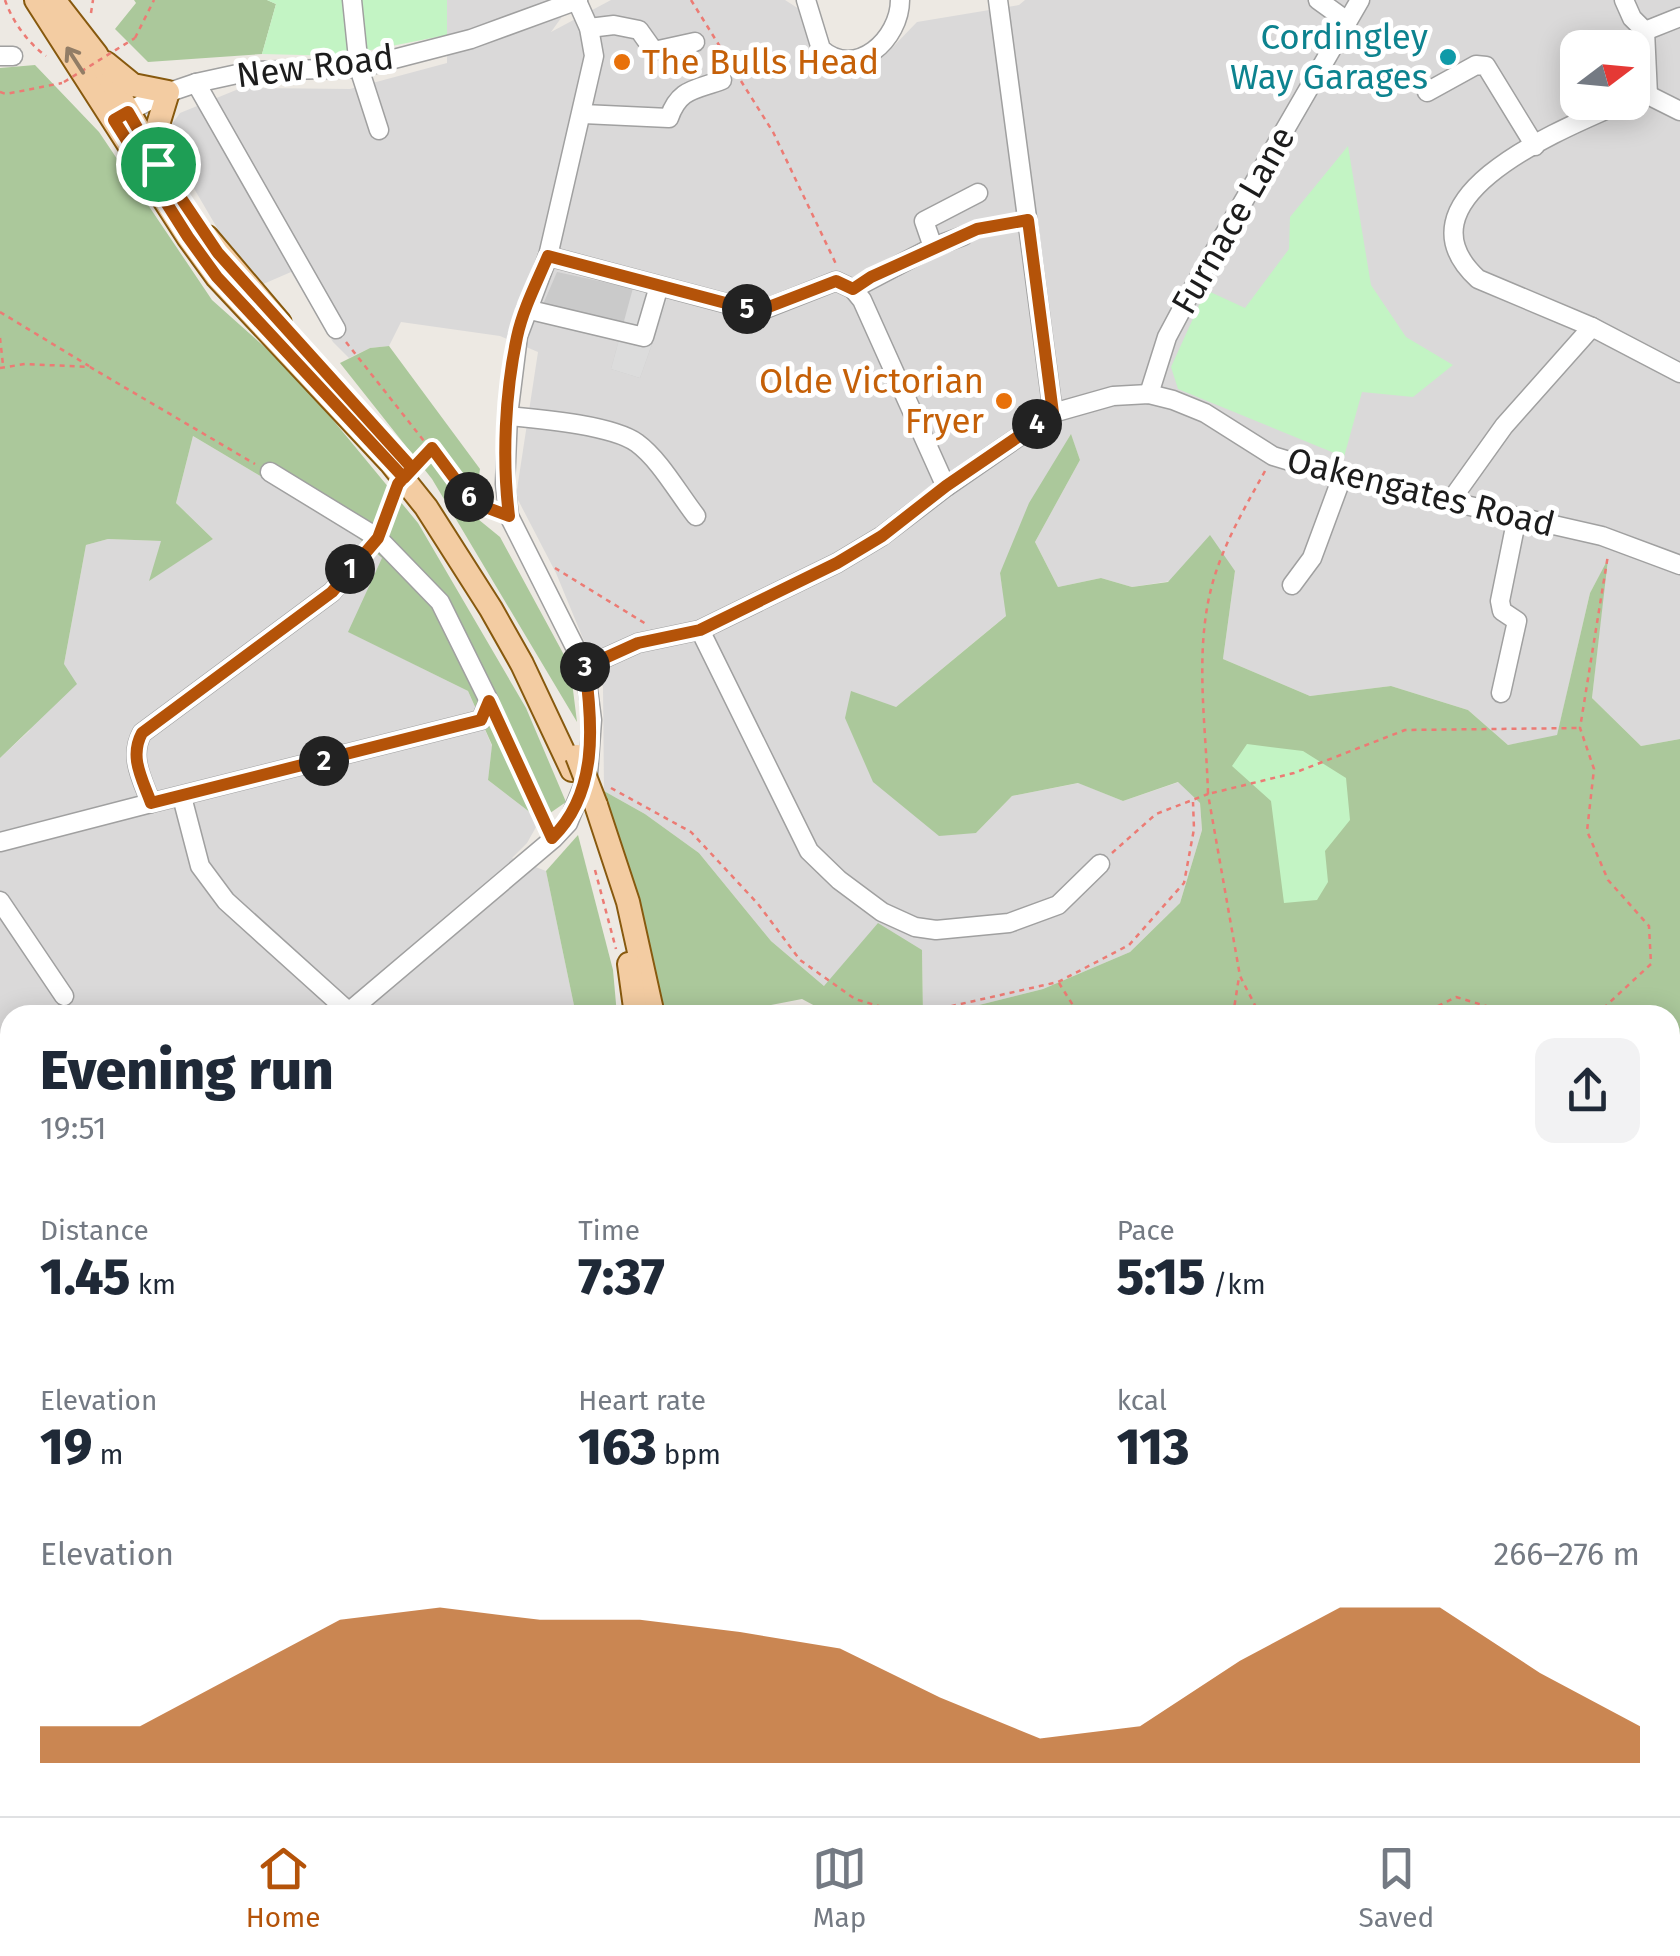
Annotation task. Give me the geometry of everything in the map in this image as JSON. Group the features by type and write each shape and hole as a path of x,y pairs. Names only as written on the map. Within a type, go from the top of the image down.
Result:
{"main road":[{"path":"36,0 158,164 218,253 408,473 499,600 556,707 579,767 621,928 634,1005"},
{"path":"54,0 96,54 132,85 168,92 158,128 158,164"},
{"path":"96,54 121,116 188,237 217,277 408,473"},
{"path":"592,811 628,902 650,1005"}],"street":[{"path":"352,0 359,68 379,130"},
{"name":"New Road","path":"121,116 168,92 196,83 251,72 359,68 471,39 578,0"},
{"path":"356,1005 568,823 592,720 585,667 509,516 505,484 518,336 548,256 594,56 578,0"},
{"path":"806,0 821,48 840,61 852,62 864,58 893,29 900,15 900,0"},
{"path":"998,0 1053,413"},
{"path":"1318,0 1347,21"},
{"name":"Furnace Lane","path":"1149,394 1167,338 1191,292 1360,0"},
{"path":"1624,0 1643,30"},
{"path":"1647,30 1680,17"},
{"path":"589,28 614,25 639,30 654,51 695,42"},
{"path":"1427,92 1476,65 1486,66 1534,146"},
{"path":"582,114 669,118 680,95 727,73"},
{"path":"196,83 336,330"},
{"path":"1650,100 1680,111"},
{"path":"1587,120 1534,146 1471,188 1455,216 1458,252 1465,267 1478,279 1592,327 1680,373"},
{"path":"933,247 924,221 978,193"},
{"path":"548,256 752,310 844,285 964,236"},
{"path":"844,285 862,300 946,486"},
{"path":"526,310 644,336 659,286"},
{"path":"1449,503 1504,426 1592,327"},
{"name":"Oakengates Road","path":"585,667 638,643 700,630 837,563 882,536 946,486 1053,413 1113,396 1149,394 1205,413 1273,456 1342,477 1610,539 1680,565"},
{"path":"508,416 560,422 620,435 637,443 696,516"},
{"path":"0,842 481,720 489,701 440,602 378,538 270,472"},
{"path":"1292,585 1312,558 1342,477"},
{"path":"1501,693 1518,622 1502,611 1500,601 1517,517"},
{"path":"151,803 136,763 134,747 142,733 332,592 356,562"},
{"path":"700,630 809,851 839,880 882,912 914,927 936,930 1009,924 1058,905 1100,864"},
{"path":"182,797 200,866 226,901 338,1005"},
{"path":"0,901 64,996"}],"path":[{"path":"6,0 19,50 56,64"},
{"path":"0,92 64,82 135,38 154,0"},
{"path":"691,0 727,73"},
{"path":"90,18 91,1"},
{"path":"742,83 773,132 836,260 844,285"},
{"path":"964,236 977,229 1028,220"},
{"path":"0,312 270,472"},
{"path":"336,330 472,502 509,516"},
{"path":"0,338 2,368 25,364 90,367"},
{"path":"378,538 408,473 432,448"},
{"path":"1255,1005 1240,976 1208,794 1204,631 1216,571 1234,527 1273,456"},
{"path":"1607,1005 1651,964 1649,926 1608,880 1587,830 1594,769 1580,728 1610,539"},
{"path":"545,562 646,624"},
{"path":"489,701 552,838"},
{"path":"1100,864 1156,814 1208,794 1294,773 1405,730 1580,728"},
{"path":"579,767 691,832 758,904 800,960 856,999 877,1005"},
{"path":"956,1005 1058,982 1129,945 1184,883 1194,828 1192,802"},
{"path":"1235,1005 1240,976"},
{"path":"1058,982 1073,1005"},
{"path":"1440,1005 1456,997 1483,1005"}],"shaded area":[{"path":"447,0 574,0 551,32 611,0 785,0 799,9 823,66 853,76 886,54 917,22 1019,5 1025,0 1680,0 1680,739 1641,746 1592,698 1607,562 1590,593 1557,736 1508,745 1468,710 1391,686 1310,696 1223,659 1235,571 1132,587 1101,578 1058,587 1035,542 1080,460 1071,435 1000,573 1007,615 896,707 976,833 1012,796 1079,783 1123,801 1179,782 1200,803 1202,830 1180,903 1130,952 1043,989 979,1005 923,1005 922,950 824,986 771,941 699,853 645,814 604,791 603,687 556,573 516,496 538,352 500,336 401,322 389,346 370,348 349,358 333,342 291,272 261,285 223,238 172,151 170,127 180,113 241,88 350,89 447,63"},
{"path":"557,272 669,296 640,378 611,369 620,336 538,316"},
{"path":"633,288 669,296 640,378 611,369"},
{"path":"193,436 344,526 383,559 349,632 468,691 492,746 488,780 540,820 527,843 512,858 546,871 574,1005 0,1005 0,758 29,731 64,664 86,545 108,539 162,541 151,579 213,539 176,503"}],"green space":[{"path":"134,0 267,0 276,4 262,54 148,62 115,29 136,3"},
{"path":"267,0 447,0 447,35 341,56 262,54 276,4"},
{"path":"35,65 99,132 212,300 295,374 418,523 526,708 566,802 540,820 488,780 492,745 468,691 348,632 382,558 344,526 193,436 176,503 213,539 149,581 161,541 108,539 86,545 64,664 77,684 0,758 0,68"},
{"path":"1348,146 1371,285 1406,337 1453,365 1413,397 1362,392 1344,457 1178,389 1171,367 1206,290 1245,308 1289,249 1290,217"},
{"path":"389,346 480,469 473,515 500,537 570,666 577,722 432,479 340,363 370,348"},
{"path":"1071,434 1080,460 1035,542 1058,587 1101,578 1132,587 1168,582 1210,535 1235,571 1223,659 1310,696 1391,686 1468,710 1508,745 1557,735 1590,593 1608,559 1592,698 1641,746 1680,739 1680,1005 979,1005 1043,989 1130,952 1180,903 1202,830 1200,803 1178,782 1123,801 1078,783 1012,796 976,833 939,836 873,782 845,718 851,691 896,707 1006,616 1000,573 1029,503"},
{"path":"1247,744 1303,751 1346,778 1350,820 1325,851 1328,882 1317,900 1284,903 1271,801 1232,766"},
{"path":"604,791 645,814 699,853 771,941 824,986 878,923 922,950 923,1005 813,1005 802,999 771,1005 660,1005 654,963"},
{"path":"578,835 613,970 616,1005 574,1005 546,871"}],"place":[{"name":"Cordingley Way Garages","path":"1448,57"},
{"name":"The Bulls Head","path":"622,62"},
{"name":"Olde Victorian Fryer","path":"1004,401"}],"route":[{"path":"158,164 128,112 114,120 217,277 404,478 432,448 472,502 509,516 505,484 508,416 518,336 548,256 752,310 836,281 853,289 977,229 1028,220 1053,413 946,486 882,536 837,563 700,630 638,643 585,667 592,720 588,774 568,823 552,838 489,701 481,720 151,803 136,763 134,747 142,733 332,592 378,538 398,484 404,478 412,468 218,253 158,164"}]}
